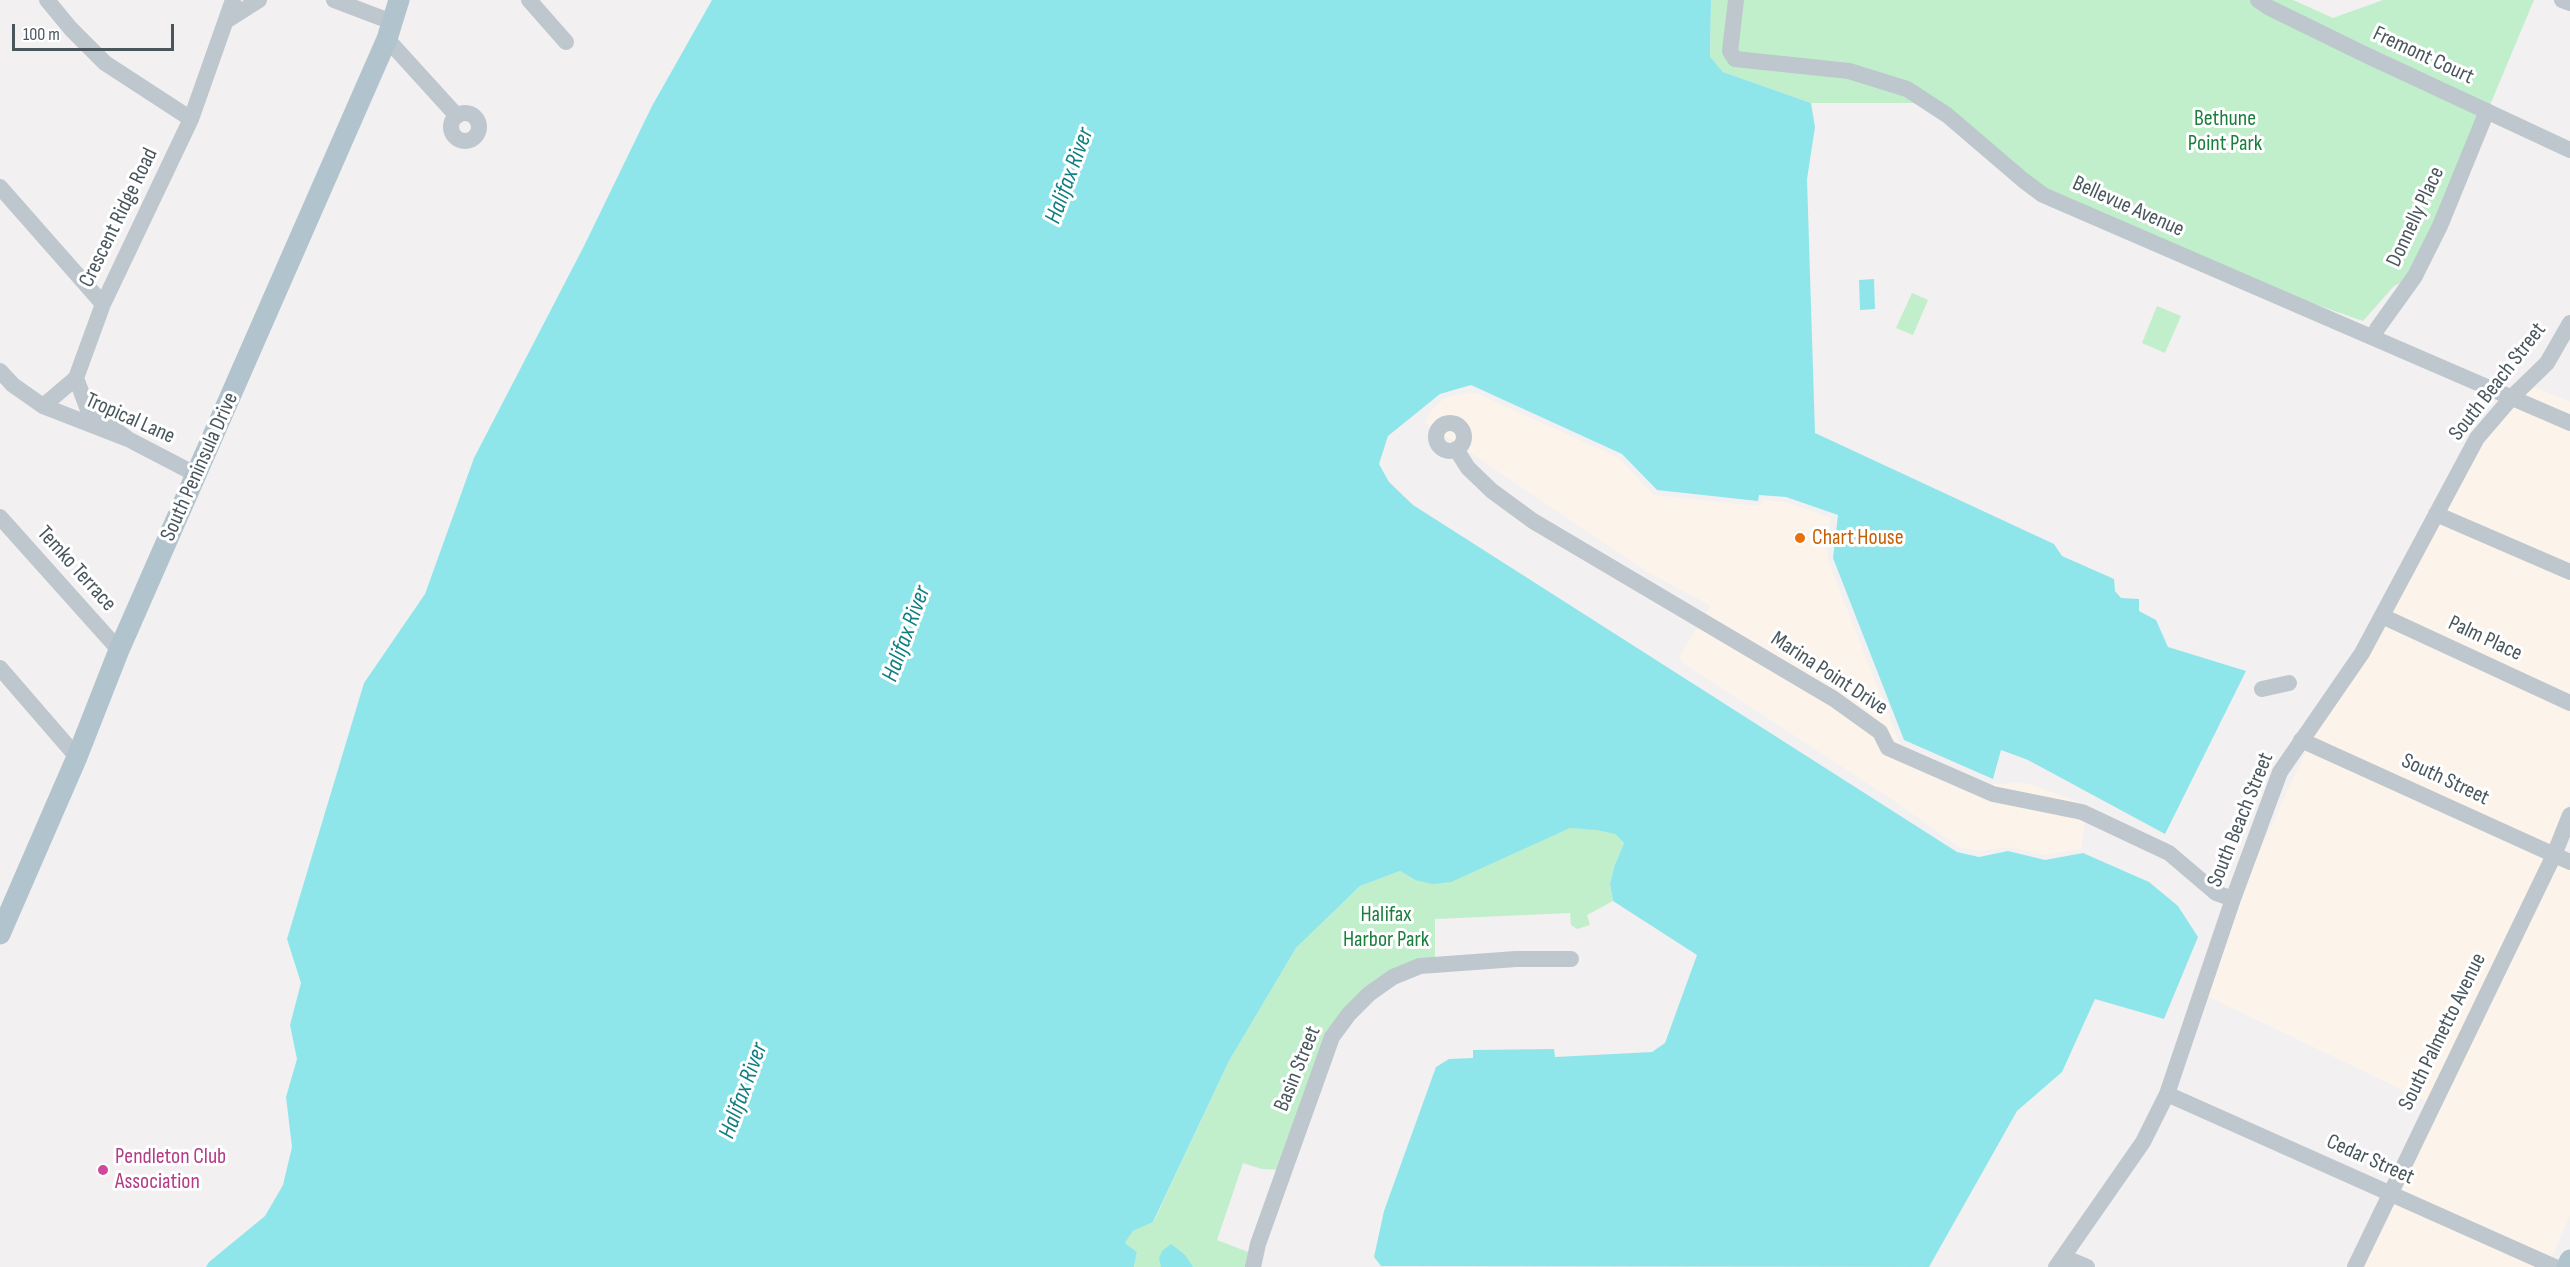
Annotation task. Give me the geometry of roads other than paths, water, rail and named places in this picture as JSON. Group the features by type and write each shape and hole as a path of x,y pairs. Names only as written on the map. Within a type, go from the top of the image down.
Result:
{"main road":[{"name":"South Peninsula Drive","path":"1,930 7,899 77,757 119,650 390,30 399,0"},
{"path":"2567,1267 2570,1260"}],"street":[{"path":"47,0 70,29 105,63 191,119"},
{"name":"Crescent Ridge Road","path":"76,378 103,304 191,119 234,0"},
{"path":"225,22 260,0"},
{"path":"334,0 390,30 457,116"},
{"path":"529,0 566,42"},
{"name":"Bellevue Avenue","path":"1736,0 1730,51 1735,59 1849,71 1907,89 1947,115 2043,195 2513,396 2570,423"},
{"name":"Fremont Court","path":"2259,0 2268,7 2364,54 2570,150"},
{"path":"2562,0 2570,3"},
{"name":"Donnelly Place","path":"2374,337 2419,268 2440,226 2487,111"},
{"path":"0,187 103,304"},
{"name":"South Beach Street","path":"2060,1262 2143,1142 2167,1094 2233,899 2280,772 2362,653 2477,438 2513,396 2547,363 2570,323"},
{"name":"Tropical Lane","path":"0,371 13,385 44,406 128,439 197,475"},
{"path":"44,406 76,378 88,410 128,439"},
{"name":"Marina Point Drive","path":"1456,450 1467,468 1492,491 1533,521 1834,699 1880,732 1888,748 1993,794 2082,812 2169,853 2216,893 2233,899"},
{"path":"2436,514 2570,572"},
{"name":"Temko Terrace","path":"0,517 119,650"},
{"name":"Palm Place","path":"2382,616 2570,703"},
{"path":"0,668 77,757"},
{"path":"2262,689 2289,683"},
{"name":"South Street","path":"2301,740 2570,862"},
{"name":"South Palmetto Avenue","path":"2355,1267 2554,855 2570,815"},
{"name":"Basin Street","path":"1253,1267 1258,1244 1332,1037 1369,993 1393,977 1420,966 1516,958 1571,959"},
{"name":"Cedar Street","path":"2167,1094 2555,1267"},
{"path":"2060,1262 2087,1267"}],"water":[{"name":"Halifax River","path":"712,0 1711,0 1710,57 1723,72 1811,103 1815,127 1807,179 1815,433 2054,544 2062,556 2114,579 2115,591 2121,598 2139,599 2139,611 2156,620 2168,647 2246,671 2165,834 2028,760 2001,750 1993,779 1904,740 1833,558 1838,515 1786,497 1759,495 1758,501 1657,490 1622,454 1471,385 1440,394 1388,436 1379,464 1389,482 1413,505 1957,852 1979,857 2008,851 2045,860 2083,853 2149,882 2178,906 2198,937 2164,1019 2095,999 2062,1072 2017,1111 1929,1267 1381,1266 1374,1257 1384,1211 1436,1067 1449,1059 1473,1058 1473,1050 1554,1049 1555,1057 1652,1052 1665,1043 1697,955 1613,901 1610,884 1624,843 1615,834 1570,828 1451,882 1433,884 1415,880 1400,871 1360,886 1296,948 1229,1061 1153,1222 1133,1231 1125,1243 1137,1252 1134,1267 206,1267 209,1262 265,1216 283,1185 292,1147 286,1097 297,1059 290,1025 301,983 287,939 364,683 425,594 474,458 584,246 652,106"},
{"path":"1874,279 1875,309 1860,310 1859,280"},
{"path":"1171,1244 1185,1255 1193,1267 1161,1267 1159,1258 1162,1251"}],"place":[{"name":"Chart House","path":"1800,538"},
{"name":"Pendleton Club Association","path":"103,1170"}],"park label":[{"name":"Bethune Point Park","path":"2225,132"},
{"name":"Halifax Harbor Park","path":"1386,928"}]}
